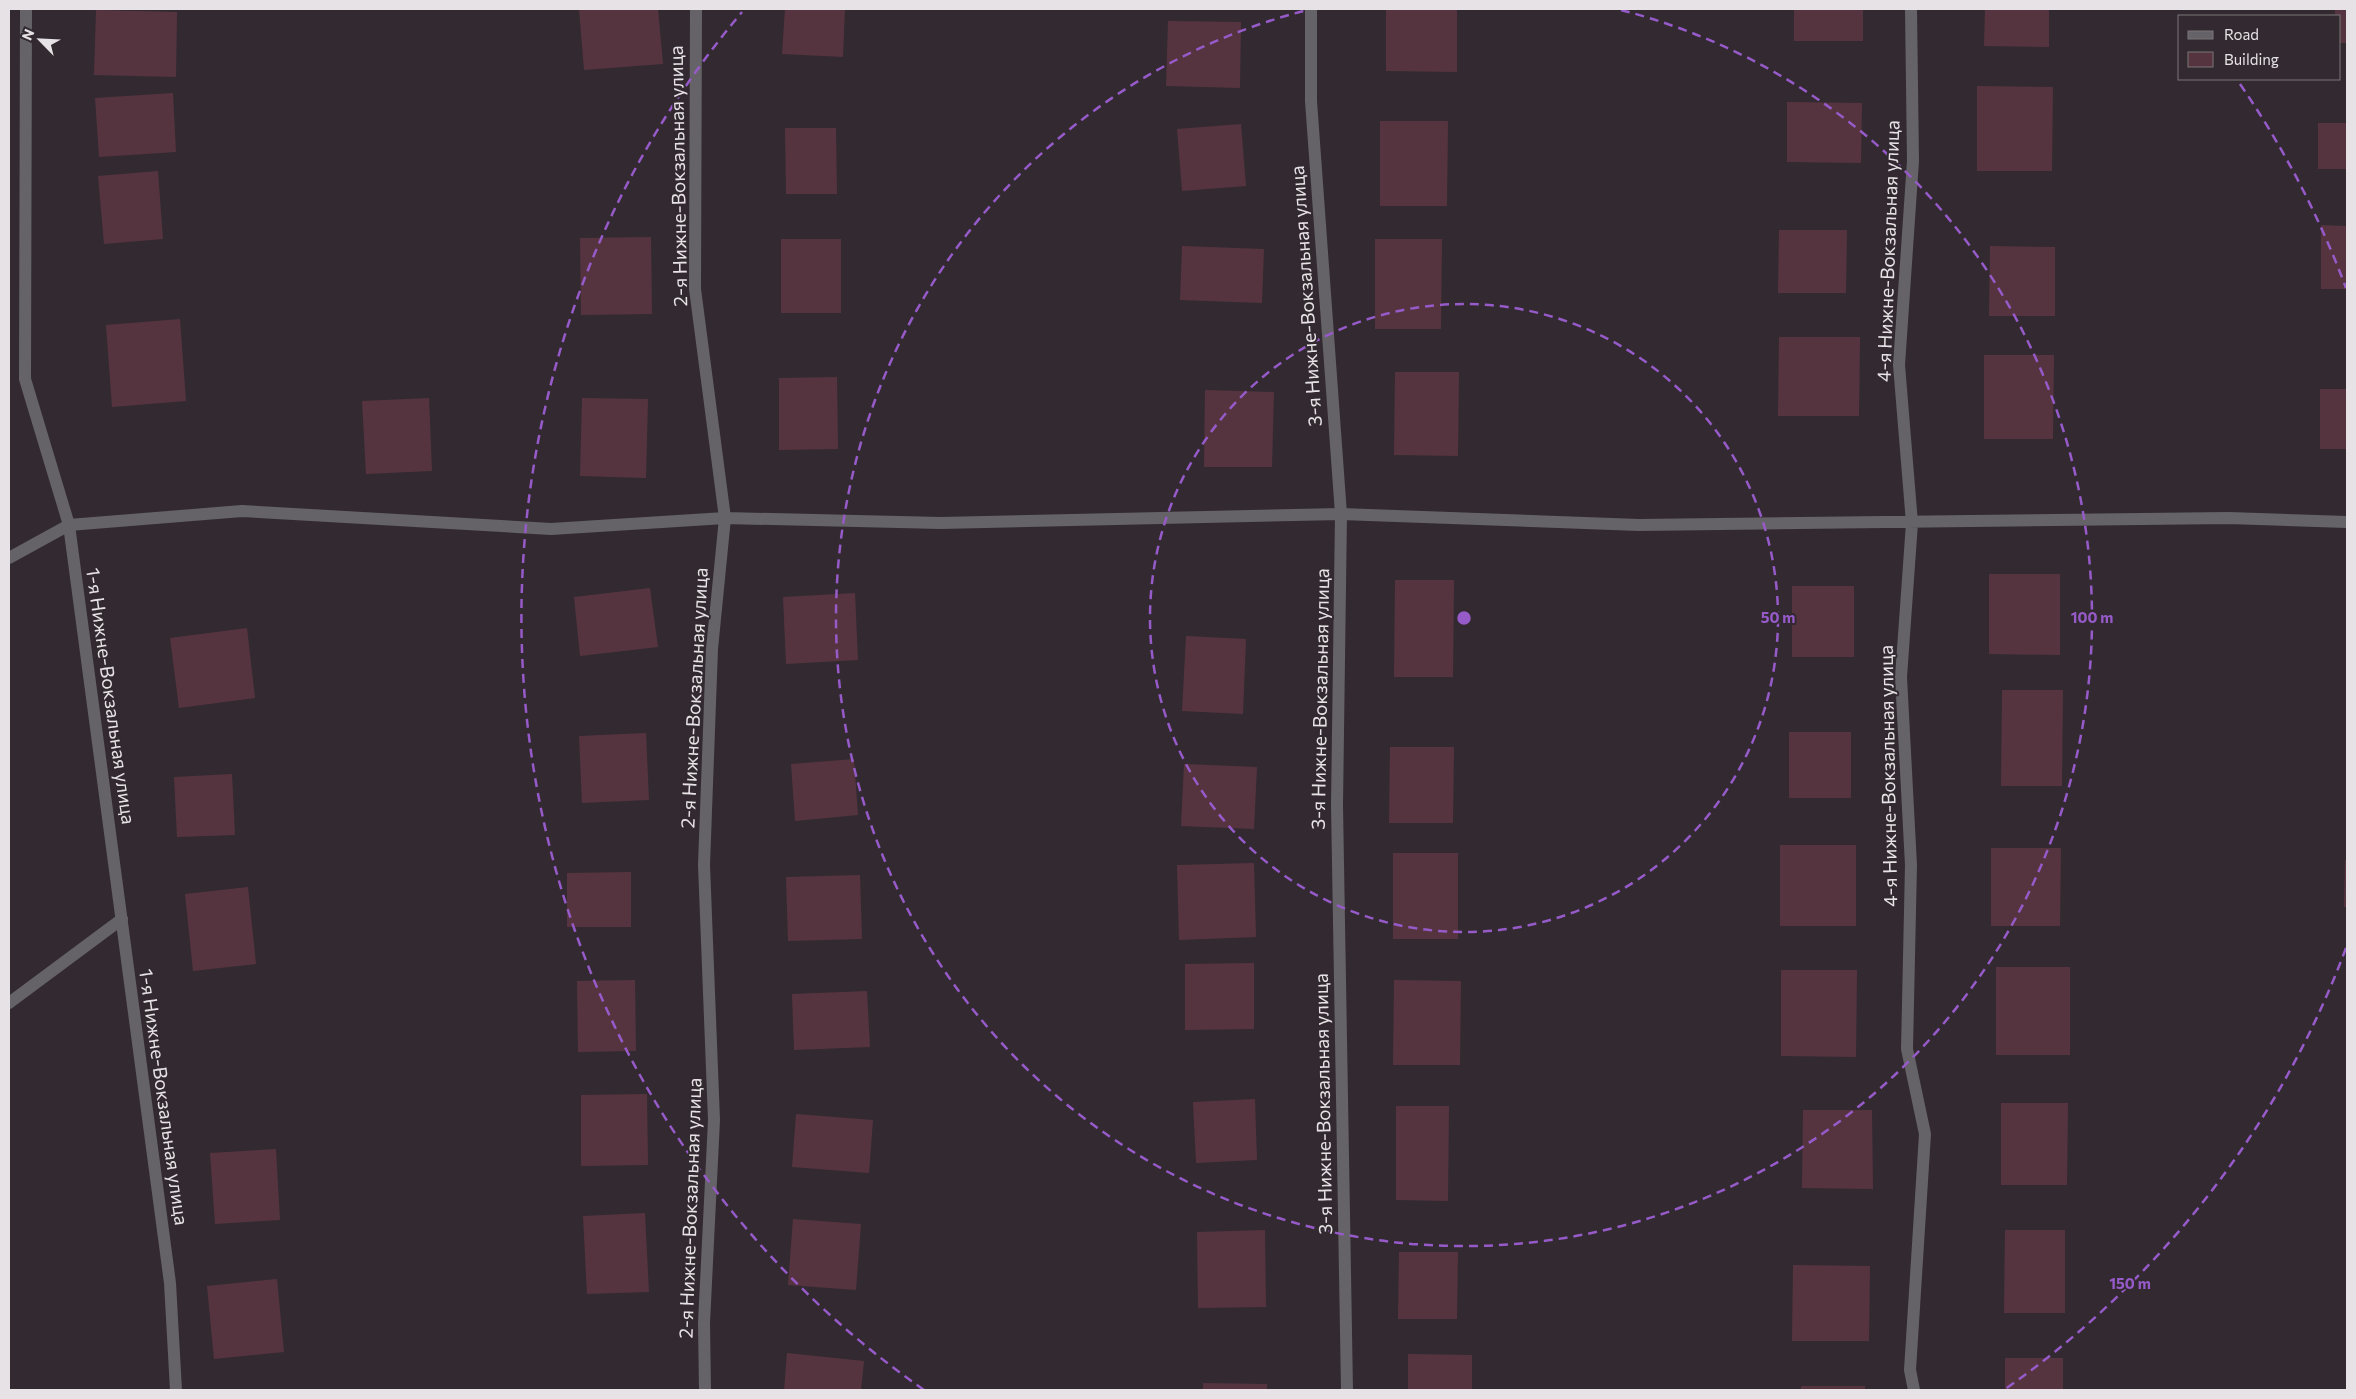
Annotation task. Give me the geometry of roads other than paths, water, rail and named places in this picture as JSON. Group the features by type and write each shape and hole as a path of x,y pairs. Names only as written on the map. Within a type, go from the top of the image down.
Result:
{"street":[{"name":"1-я Нижне-Вокзальная улица","path":"26,9 24,379 68,524 170,1283 176,1390"},
{"name":"2-я Нижне-Вокзальная улица","path":"696,9 695,289 724,518 712,649 704,866 714,1120 704,1323 705,1390"},
{"name":"3-я Нижне-Вокзальная улица","path":"1311,9 1310,101 1341,514 1337,805 1347,1390"},
{"name":"4-я Нижне-Вокзальная улица","path":"1911,9 1913,161 1899,365 1912,523 1901,677 1911,865 1907,1049 1925,1134 1910,1370 1914,1390"},
{"path":"9,558 68,524 242,511 551,529 724,518 941,523 1341,514 1639,525 2229,518 2347,522"},
{"path":"9,1003 122,919"}]}
